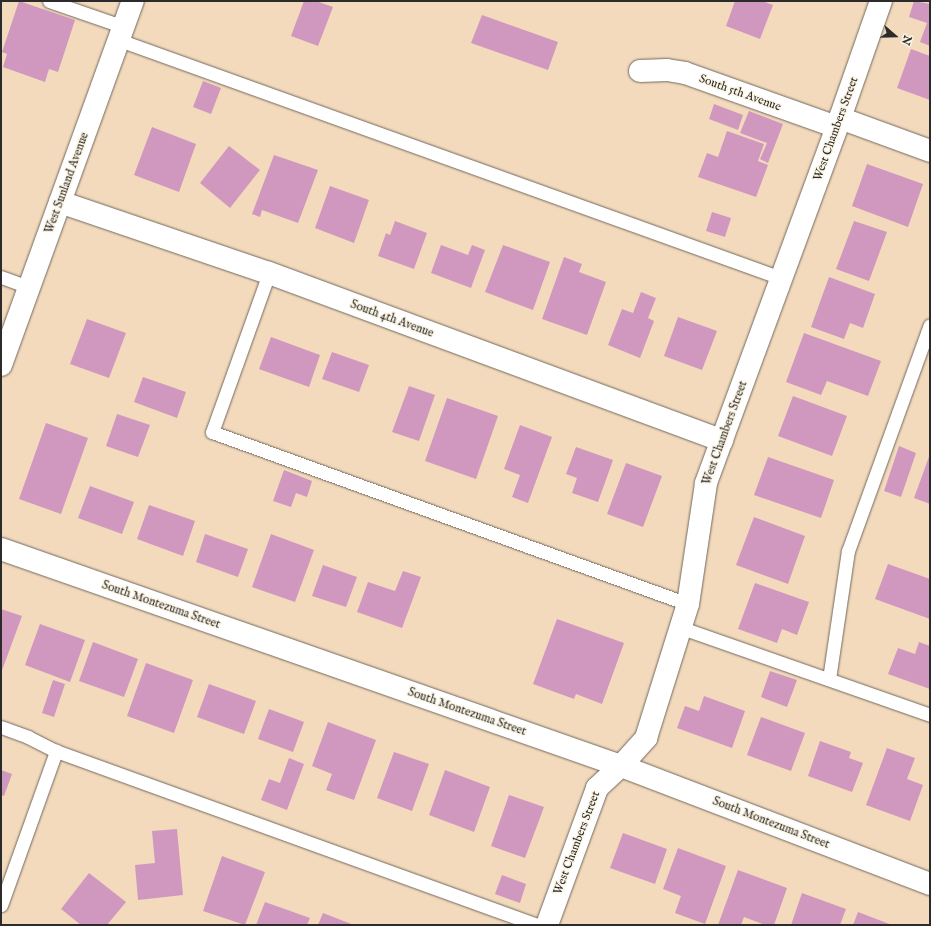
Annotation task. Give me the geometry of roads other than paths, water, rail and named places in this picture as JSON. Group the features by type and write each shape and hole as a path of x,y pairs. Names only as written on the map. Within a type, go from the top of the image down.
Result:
{"street":[{"name":"West Sunland Avenue","path":"1,365 133,1"},
{"name":"West Chambers Street","path":"547,925 597,788 621,766 646,738 682,628 688,604 706,483 839,122 881,1"},
{"name":"South 5th Avenue","path":"640,71 667,70 685,73 930,151"},
{"name":"South 4th Avenue","path":"60,202 269,273 722,441"},
{"name":"South Montezuma Street","path":"1,549 621,766 929,879"}],"lane":[{"path":"49,1 121,33 781,278"},
{"path":"269,273 212,432 688,604"},
{"path":"1,277 30,287"},
{"path":"829,679 848,551 930,325"},
{"path":"682,628 930,715"},
{"path":"1,727 28,737 56,751 537,925"},
{"path":"1,905 56,751"}]}
